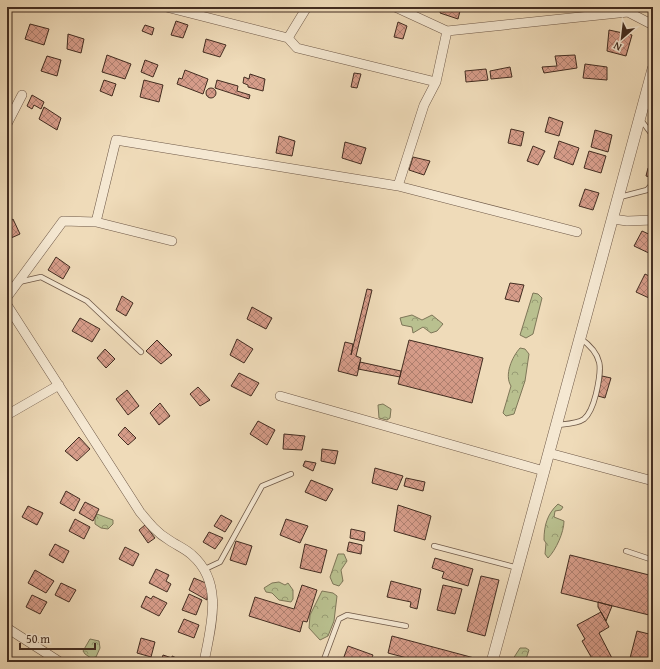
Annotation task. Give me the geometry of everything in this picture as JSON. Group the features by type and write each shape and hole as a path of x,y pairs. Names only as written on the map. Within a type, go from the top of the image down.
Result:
{"street":[{"path":"166,7 288,38 297,48 436,82"},
{"path":"288,38 307,7"},
{"path":"395,7 447,31 628,12 653,26"},
{"path":"398,186 424,105 436,82 447,31"},
{"path":"492,662 653,70"},
{"path":"7,124 22,95"},
{"path":"96,222 116,140 398,186 577,232"},
{"path":"613,219 627,221 653,220"},
{"path":"7,297 63,221 96,222 172,241"},
{"path":"7,305 60,385 140,512 152,526 167,539 192,554 205,569 212,587 213,615 204,662"},
{"path":"7,415 60,385"},
{"path":"280,396 544,471"},
{"path":"549,453 653,481"},
{"path":"7,628 60,662"}],"lane":[{"path":"640,119 653,136"},
{"path":"618,197 646,190 653,183"},
{"path":"7,297 19,282 41,276 87,301 141,352"},
{"path":"557,425 572,423 584,419 593,404 601,372 598,357 590,344 580,338"},
{"path":"205,569 220,562 262,486 291,474"},
{"path":"434,546 518,568"},
{"path":"626,551 653,560"},
{"path":"323,662 339,619 347,615 406,626"}],"green space":[{"path":"533,293 538,294 542,298 533,334 526,338 520,335"},
{"path":"412,315 422,320 432,315 443,324 437,331 431,333 423,327 413,333 412,327 402,325 400,318"},
{"path":"520,348 525,349 529,354 525,381 514,414 506,416 503,413 511,386 508,377 510,366 514,356"},
{"path":"383,404 391,409 390,418 387,420 379,418 378,405"},
{"path":"558,504 563,507 561,510 555,511 554,517 564,521 564,525 557,546 548,558 545,554 545,530 547,520 551,512"},
{"path":"97,514 113,520 113,524 108,529 101,528 95,524 95,517"},
{"path":"338,554 344,554 347,561 341,570 343,581 339,586 333,584 330,577"},
{"path":"279,582 285,585 288,583 293,590 293,599 291,602 279,600 272,593 266,592 264,588 272,583"},
{"path":"322,591 333,593 337,596 334,621 328,636 320,640 309,628 310,615"},
{"path":"90,639 99,641 100,648 96,657 91,658 83,651"},
{"path":"520,648 526,648 529,650 525,662 511,662"}],"building":[{"path":"442,7 461,7 458,19 440,13"},
{"path":"176,21 188,25 183,38 171,35"},
{"path":"398,22 407,26 403,39 394,37"},
{"path":"30,24 49,29 44,45 25,39"},
{"path":"145,25 154,28 152,35 142,31"},
{"path":"609,30 632,35 626,56 607,51"},
{"path":"68,34 84,39 81,53 67,49"},
{"path":"206,39 226,45 220,57 203,52"},
{"path":"107,55 131,64 125,79 102,72"},
{"path":"575,55 577,68 544,73 542,67 557,66 555,56"},
{"path":"47,56 61,60 57,76 41,71"},
{"path":"145,60 158,65 153,77 141,72"},
{"path":"585,64 607,67 607,80 583,78"},
{"path":"510,67 512,77 491,79 490,71"},
{"path":"486,69 488,80 466,82 465,71"},
{"path":"185,70 208,79 203,94 177,84 179,78 182,79"},
{"path":"354,73 361,74 357,88 351,87"},
{"path":"250,74 265,79 263,91 248,87 248,85 243,83 244,77 249,79"},
{"path":"104,80 116,84 112,96 100,91"},
{"path":"144,80 163,85 159,102 140,97"},
{"path":"217,80 238,86 237,91 250,95 249,99 215,88"},
{"path":"211,88 216,93 211,98 206,93"},
{"path":"32,95 44,102 41,109 34,105 32,109 27,106"},
{"path":"44,107 61,118 57,130 39,119"},
{"path":"549,117 563,122 559,136 545,132"},
{"path":"511,129 524,132 521,146 508,143"},
{"path":"595,130 612,135 608,152 591,147"},
{"path":"279,136 295,141 292,156 276,153"},
{"path":"559,141 579,148 573,165 554,158"},
{"path":"345,142 366,148 361,164 342,158"},
{"path":"533,146 545,151 538,165 527,161"},
{"path":"589,151 606,156 601,173 584,168"},
{"path":"413,157 430,161 424,175 409,170"},
{"path":"648,168 653,169 653,178 646,176"},
{"path":"585,189 599,193 593,210 579,206"},
{"path":"13,219 20,234 11,238 7,233 7,223"},
{"path":"642,231 653,236 653,255 634,246"},
{"path":"56,257 70,267 63,279 48,270"},
{"path":"645,274 653,278 653,289 649,298 636,292"},
{"path":"510,283 524,285 519,302 505,299"},
{"path":"367,289 372,290 356,356 361,358 357,376 338,371 345,342 353,344 351,355"},
{"path":"122,296 133,303 126,316 116,310"},
{"path":"252,307 272,318 266,329 247,319"},
{"path":"80,318 100,329 92,342 72,331"},
{"path":"237,339 253,349 244,363 230,355"},
{"path":"157,340 172,355 161,364 146,351"},
{"path":"409,340 483,358 472,403 398,384"},
{"path":"105,349 115,359 106,368 97,358"},
{"path":"360,362 401,371 400,377 358,369"},
{"path":"239,373 259,383 251,396 231,386"},
{"path":"602,376 611,378 605,398 598,396"},
{"path":"198,387 210,400 200,406 190,394"},
{"path":"127,390 139,406 128,415 116,399"},
{"path":"160,403 170,416 159,425 150,413"},
{"path":"258,421 275,430 267,445 250,434"},
{"path":"125,427 136,438 128,445 118,435"},
{"path":"284,434 305,436 302,450 283,449"},
{"path":"79,437 90,449 77,461 65,451"},
{"path":"322,449 338,451 335,464 321,461"},
{"path":"305,461 316,463 313,471 303,466"},
{"path":"375,468 403,476 397,490 372,483"},
{"path":"406,478 425,482 423,491 404,486"},
{"path":"311,480 333,489 326,501 305,492"},
{"path":"66,491 80,499 74,511 60,503"},
{"path":"85,502 99,509 93,521 79,513"},
{"path":"398,505 431,516 425,540 394,531"},
{"path":"28,506 43,513 37,525 22,517"},
{"path":"221,515 232,521 225,532 214,526"},
{"path":"75,519 90,527 84,539 69,531"},
{"path":"286,519 308,526 300,543 280,535"},
{"path":"145,525 155,538 148,543 139,530"},
{"path":"351,529 365,532 364,541 350,538"},
{"path":"209,532 223,538 215,549 203,542"},
{"path":"236,541 252,546 246,565 230,560"},
{"path":"349,542 362,545 361,554 347,551"},
{"path":"55,544 69,551 63,563 49,555"},
{"path":"305,544 327,550 321,573 300,568"},
{"path":"125,547 139,554 133,566 119,559"},
{"path":"570,555 653,576 653,616 561,593"},
{"path":"435,558 473,569 468,586 442,578 444,572 432,568"},
{"path":"156,569 169,575 166,581 171,584 167,592 149,583"},
{"path":"35,570 54,581 46,593 28,583"},
{"path":"481,576 499,580 485,636 467,631"},
{"path":"194,578 208,584 207,600 189,590"},
{"path":"391,581 421,589 417,609 410,607 411,602 387,597"},
{"path":"61,583 76,590 69,602 55,595"},
{"path":"302,585 317,590 307,622 303,621 300,632 249,616 255,597 294,609"},
{"path":"443,585 462,589 455,614 437,610"},
{"path":"189,594 202,600 196,615 182,610"},
{"path":"32,595 47,602 40,614 26,607"},
{"path":"146,596 151,599 153,596 167,603 159,616 141,607"},
{"path":"598,602 612,606 606,621 598,607"},
{"path":"601,612 609,627 599,633 614,662 594,662 582,641 585,639 577,625"},
{"path":"184,619 199,625 194,638 178,632"},
{"path":"637,631 653,635 653,662 629,662"},
{"path":"392,636 478,659 478,662 422,662 388,653"},
{"path":"141,638 155,642 151,657 137,653"},
{"path":"348,646 373,655 370,662 342,662"},
{"path":"163,655 172,658 172,656 181,660 180,662 161,662"}]}
